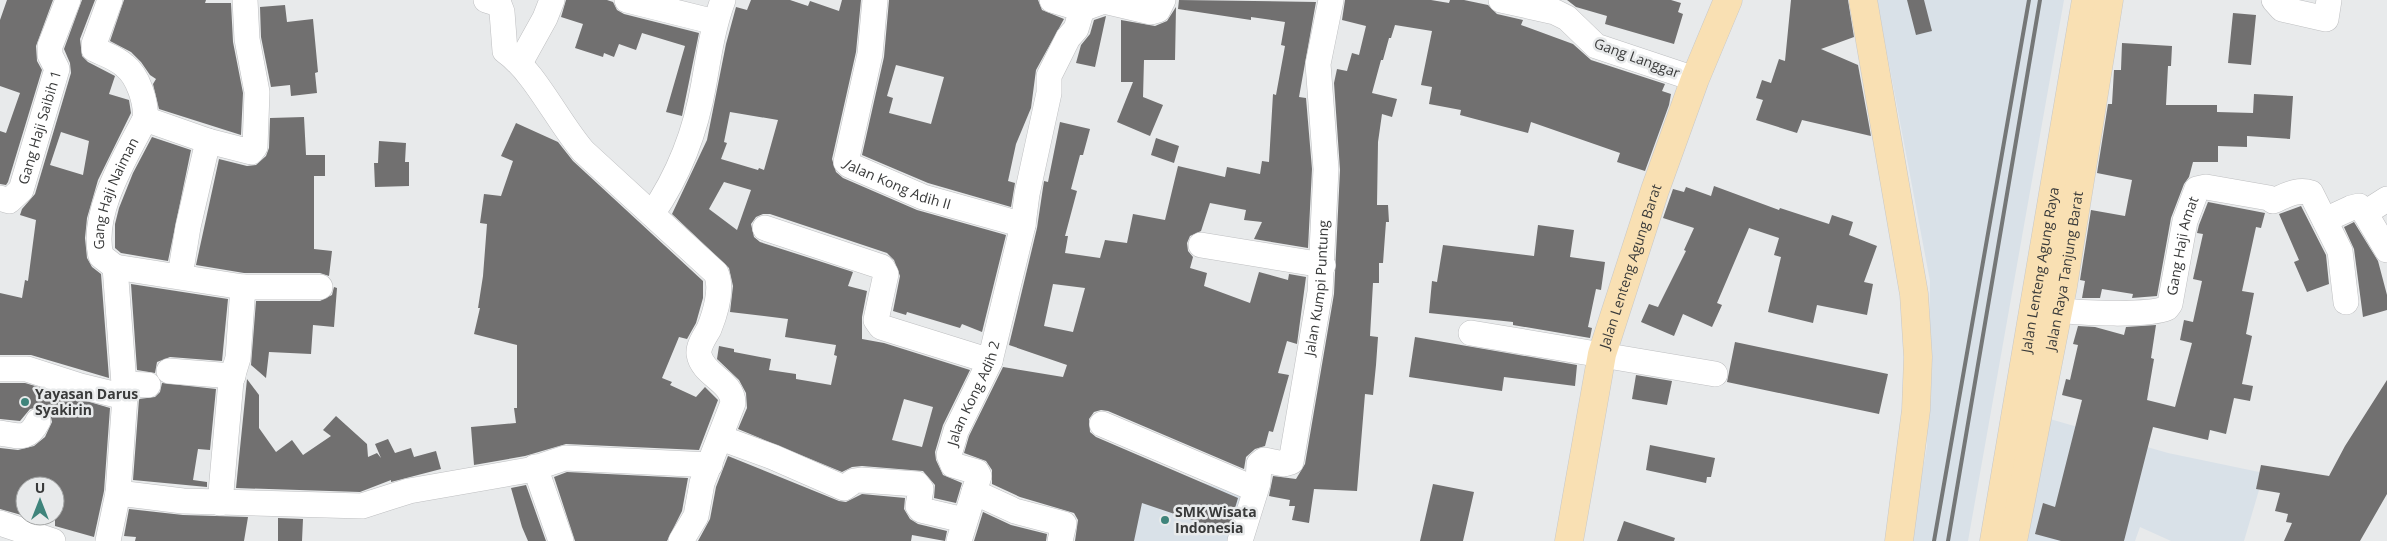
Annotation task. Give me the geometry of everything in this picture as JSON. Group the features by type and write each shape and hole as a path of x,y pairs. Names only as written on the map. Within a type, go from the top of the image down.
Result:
{"main road":[{"name":"Jalan Lenteng Agung Barat","path":"1569,541 1602,354 1626,275 1695,80 1728,0"},
{"path":"1864,0 1914,303 1918,357 1916,410 1899,541"},
{"name":"Jalan Lenteng Agung Raya","path":"1994,541 2053,292 2086,0"},
{"name":"Jalan Raya Tanjung Barat","path":"2013,541 2053,292 2109,0"}],"street":[{"name":"Gang Haji Saibih 1","path":"8,198 21,190 57,69 50,55 50,46 68,0"},
{"path":"110,0 93,46 94,49 125,65 131,73 146,108 145,119 208,141 251,152 255,147 257,92 247,39 245,0"},
{"path":"486,0 499,4 515,59 565,130 583,152 716,273 718,278 720,286 710,326 699,350 702,363 733,396 733,404 702,483 696,516 681,541"},
{"path":"515,59 545,18 552,0"},
{"name":"Jalan Kong Adih II","path":"875,0 870,54 846,162 849,166 923,197 1023,225"},
{"path":"1052,0 1082,10 1104,1 1151,12 1158,10 1163,0"},
{"name":"Jalan Kumpi Puntung","path":"1240,541 1262,461 1284,464 1291,462 1311,351 1323,265 1326,169 1318,64 1331,0"},
{"name":"Gang Langgar","path":"1501,0 1555,12 1567,18 1596,46 1695,80"},
{"path":"2274,0 2282,10 2326,19 2329,0"},
{"path":"642,2 719,11 704,84 678,173 652,214"},
{"name":"Jalan Kong Adih 2","path":"962,530 979,476 977,472 953,465 949,455 956,432 990,361 1023,225 1027,194 1049,94 1049,76 1068,38 1076,29 1082,10"},
{"name":"Gang Haji Naiman","path":"108,541 118,493 132,389 116,267 101,256 98,238 108,196 145,119"},
{"path":"180,276 188,227 208,141"},
{"name":"Gang Haji Amat","path":"2053,292 2076,313 2151,311 2168,308 2185,222 2197,189 2206,187 2269,198 2273,201 2305,190 2312,193 2340,251 2346,302"},
{"path":"2365,213 2387,199"},
{"path":"2326,220 2350,208 2359,206 2387,250"},
{"path":"765,228 882,267 886,274 876,312 876,320 881,327 990,361"},
{"path":"1201,245 1323,265"},
{"path":"116,267 243,287 320,287"},
{"path":"220,503 233,376 238,358 243,287"},
{"path":"1471,333 1715,374"},
{"path":"0,369 27,369 80,386 132,389"},
{"path":"169,371 233,376"},
{"path":"0,433 28,435 33,432 38,421"},
{"path":"1102,424 1255,489"},
{"path":"721,438 773,457 844,488 854,481 861,480 917,484 921,489 918,506 921,510 962,530"},
{"path":"118,493 183,501 220,503 362,506 409,491 474,481 565,458 710,465"},
{"path":"535,467 561,541"},
{"path":"974,492 1015,511 1064,524 1060,541"},
{"path":"0,523 53,541"}],"shaded area":[{"path":"1877,0 2064,0 1968,541 1910,541 1927,446 1930,281"},
{"path":"2050,419 2168,453 2264,473 2244,541 2171,541 2140,527 2135,541 2027,541"},
{"name":"SMK Wisata Indonesia","path":"1126,459 1246,496 1235,541 1085,541"}],"building":[{"path":"7,0 53,0 36,46 37,61 42,70 6,185 0,184 0,131 6,133 20,93 0,86 0,20"},
{"path":"82,0 95,0 80,39 82,56 88,62 115,76 109,94 129,100 131,113 98,180 87,218 85,238 87,258 92,267 101,274 109,378 31,355 0,355 0,293 22,298 25,280 28,281 36,220 20,215 22,209 35,194 71,73 70,63 64,49","holes":["61,132 89,141 83,175 50,165"]},
{"path":"124,0 206,0 205,3 231,3 233,42 243,93 241,135 159,109 153,84 156,79 150,75 131,52 110,41"},
{"path":"566,0 607,0 613,2 617,10 624,14 699,33 682,116 666,112 685,46 642,33 636,50 619,44 614,57 604,53 603,57 575,48 583,24 561,17"},
{"path":"751,0 790,0 808,6 810,1 839,11 842,0 861,0 856,52 832,159 836,172 843,178 917,210 1006,235 982,332 962,324 960,328 907,312 906,315 893,311 900,276 894,260 887,253 770,214 756,217 751,224 754,237 760,242 853,272 848,286 867,291 862,317 862,339 884,343 970,370 943,425 935,452 936,460 943,475 962,483 956,503 934,498 935,485 923,471 862,466 852,467 842,472 738,429 747,408 746,393 739,380 717,359 719,346 734,349 734,352 771,359 769,370 796,374 796,379 831,385 837,356 834,355 836,345 785,337 788,319 730,312 733,286 729,268 672,214 707,140 726,44 736,7 747,10","holes":["730,112 778,120 764,170 721,159 727,143 724,142","724,182 751,190 737,230 709,209","904,399 933,407 922,447 892,440"]},
{"path":"889,0 1038,0 1042,10 1064,19 1036,70 1031,108 1016,144 1008,181 1015,183 1011,207 928,183 862,155 884,57","holes":["896,65 944,77 931,124 889,113 893,98 887,96"]},
{"path":"1179,0 1316,2 1299,97 1306,98 1312,169 1308,248 1254,239 1262,222 1244,220 1246,210 1210,203 1201,231 1190,236 1187,243 1188,251 1193,257 1190,268 1207,273 1204,286 1250,303 1259,272 1288,280 1289,274 1306,277 1297,344 1287,341 1278,373 1289,375 1273,432 1269,431 1265,446 1255,449 1246,457 1244,469 1108,411 1094,412 1089,419 1090,432 1096,437 1238,498 1228,532 1142,503 1134,541 1075,541 1078,520 1074,513 1020,497 992,484 992,470 986,461 964,453 969,436 1003,367 1063,377 1067,365 1009,345 1037,228 1044,181 1048,182 1060,122 1090,129 1083,155 1080,155 1071,189 1077,191 1065,236 1068,236 1065,253 1100,258 1105,240 1127,243 1133,214 1165,220 1178,166 1225,177 1227,167 1260,174 1262,161 1269,162 1273,94 1276,95 1285,46 1281,45 1285,22 1251,17 1251,20 1178,9","holes":["1053,284 1085,288 1073,332 1044,326"]},
{"path":"1345,0 1431,0 1449,3 1450,0 1464,0 1488,5 1497,14 1523,20 1521,25 1573,44 1591,60 1665,84 1662,91 1671,94 1669,105 1645,171 1617,162 1620,153 1531,122 1528,133 1460,115 1461,110 1429,104 1432,87 1421,85 1432,31 1395,25 1383,60 1381,60 1372,93 1397,99 1392,117 1382,114 1378,142 1377,205 1388,205 1389,222 1386,222 1383,263 1379,263 1379,283 1373,283 1370,336 1378,337 1376,365 1373,395 1365,394 1357,491 1314,489 1309,523 1292,520 1295,506 1289,506 1290,500 1269,496 1273,476 1296,479 1305,464 1334,294 1340,170 1334,83 1337,69 1347,71 1352,53 1359,55 1366,26 1342,20"},
{"path":"1567,0 1671,0 1681,3 1678,12 1683,14 1674,44 1605,24 1607,16 1576,7"},
{"path":"1791,0 1848,0 1854,37 1821,49 1858,65 1871,136 1802,120 1797,133 1756,120 1763,100 1756,98 1762,80 1771,83 1779,59 1785,61"},
{"path":"1907,0 1924,0 1932,31 1916,35"},
{"path":"285,5 287,22 313,19 318,72 315,73 317,93 291,96 290,85 271,87 261,37 260,7"},
{"path":"1176,7 1175,60 1144,60 1143,97 1163,105 1150,136 1117,122 1133,82 1121,82 1121,20 1155,26 1167,21"},
{"path":"2233,13 2256,15 2251,65 2228,63"},
{"path":"1106,16 1095,67 1076,63 1081,45 1090,34 1094,20"},
{"path":"2122,43 2172,46 2171,66 2168,66 2166,105 2217,105 2217,112 2253,113 2254,94 2293,96 2290,139 2247,136 2247,147 2218,146 2218,162 2193,162 2189,177 2184,184 2171,218 2157,296 2132,298 2133,294 2102,289 2100,298 2082,298 2085,281 2080,280 2091,210 2125,216 2132,180 2097,173 2108,104 2112,104 2114,70 2121,70"},
{"path":"304,117 306,155 325,155 325,176 314,176 314,249 332,251 329,276 320,273 244,273 196,265 219,159 247,166 256,165 266,156 269,148 270,118"},
{"path":"516,123 558,142 573,161 703,281 703,298 696,323 687,339 679,337 662,378 672,382 670,385 696,397 705,387 718,400 699,450 566,444 525,456 474,465 471,427 516,423 514,408 517,408 517,345 474,334 480,308 478,308 483,276 487,224 480,223 484,194 501,196 513,161 501,156"},
{"path":"152,137 191,150 168,261 121,253 115,248 115,224 119,208 133,173"},
{"path":"1156,138 1179,146 1174,163 1151,155"},
{"path":"379,141 406,143 405,162 409,162 409,186 375,187 374,163 378,163"},
{"path":"1714,186 1779,210 1780,208 1829,224 1832,215 1853,222 1849,235 1877,246 1864,282 1873,284 1867,315 1817,305 1813,323 1768,312 1781,257 1774,255 1779,238 1749,228 1717,303 1722,305 1712,327 1683,314 1674,336 1641,322 1649,304 1658,307 1686,251 1684,250 1694,228 1663,218 1673,189 1684,192 1686,187 1711,196"},
{"path":"2208,202 2265,213 2261,228 2256,227 2242,291 2254,293 2246,334 2252,336 2242,384 2253,386 2250,401 2234,398 2226,434 2210,430 2208,440 2153,427 2124,541 2061,541 2035,534 2043,503 2055,507 2082,400 2062,395 2066,379 2070,380 2078,345 2073,344 2078,326 2095,327 2124,335 2126,327 2156,325 2151,358 2154,359 2147,400 2175,407 2192,343 2180,340 2184,320 2193,322 2202,281 2193,279 2203,234 2197,233"},
{"path":"2301,206 2326,255 2329,284 2307,292 2294,262 2299,260 2279,214"},
{"path":"2354,222 2378,261 2387,295 2387,310 2363,317 2354,249 2344,227"},
{"path":"1538,225 1574,230 1570,257 1605,262 1601,290 1596,289 1588,327 1592,328 1590,338 1513,325 1513,322 1429,313 1432,281 1437,282 1443,245 1534,256"},
{"path":"131,284 228,299 222,361 170,357 157,362 155,373 137,370"},
{"path":"334,287 337,288 334,327 313,325 311,354 269,352 266,378 251,365 256,301 320,301 332,295"},
{"path":"1415,337 1577,365 1575,386 1504,377 1502,391 1409,377"},
{"path":"1735,342 1888,374 1879,414 1727,382"},
{"path":"1636,375 1672,381 1667,405 1632,399"},
{"path":"247,379 259,395 259,428 276,452 292,440 303,455 331,436 323,430 336,416 367,444 368,457 377,453 381,458 375,444 388,439 395,453 411,448 414,457 436,451 441,469 391,482 391,480 360,492 236,488"},
{"path":"2387,380 2387,494 2360,541 2284,541 2292,523 2286,522 2288,514 2275,511 2280,493 2256,489 2261,465 2329,476 2345,446"},
{"path":"0,383 25,383 110,408 104,491 94,537 55,526 65,526 65,476 15,476 15,513 0,509 0,448 18,450 34,446 45,437 52,422 50,413 39,407 30,409 20,421 0,419"},
{"path":"162,383 216,389 210,450 198,449 193,480 207,482 207,487 133,480 139,399 155,397 160,392"},
{"path":"1650,445 1715,458 1711,477 1707,477 1706,483 1646,470"},
{"path":"728,456 839,501 846,502 862,494 905,498 904,509 910,519 918,524 947,531 945,541 912,535 911,541 698,541 710,519 716,487"},
{"path":"567,472 688,478 682,511 667,541 575,541 554,477"},
{"path":"1433,484 1474,492 1463,541 1420,541"},
{"path":"526,485 546,541 528,541 522,527 511,488"},
{"path":"129,509 183,515 248,517 244,541 135,541 136,537 124,536"},
{"path":"983,512 1011,525 1047,534 1046,541 974,541"},
{"path":"278,518 303,519 302,541 278,541"},
{"path":"1624,521 1675,538 1674,541 1617,541"}],"railway":[{"path":"1934,541 2029,0"},
{"path":"1948,541 2040,0"}],"place":[{"name":"Yayasan Darus Syakirin","path":"25,402"},
{"name":"SMK Wisata Indonesia","path":"1165,520"}]}
